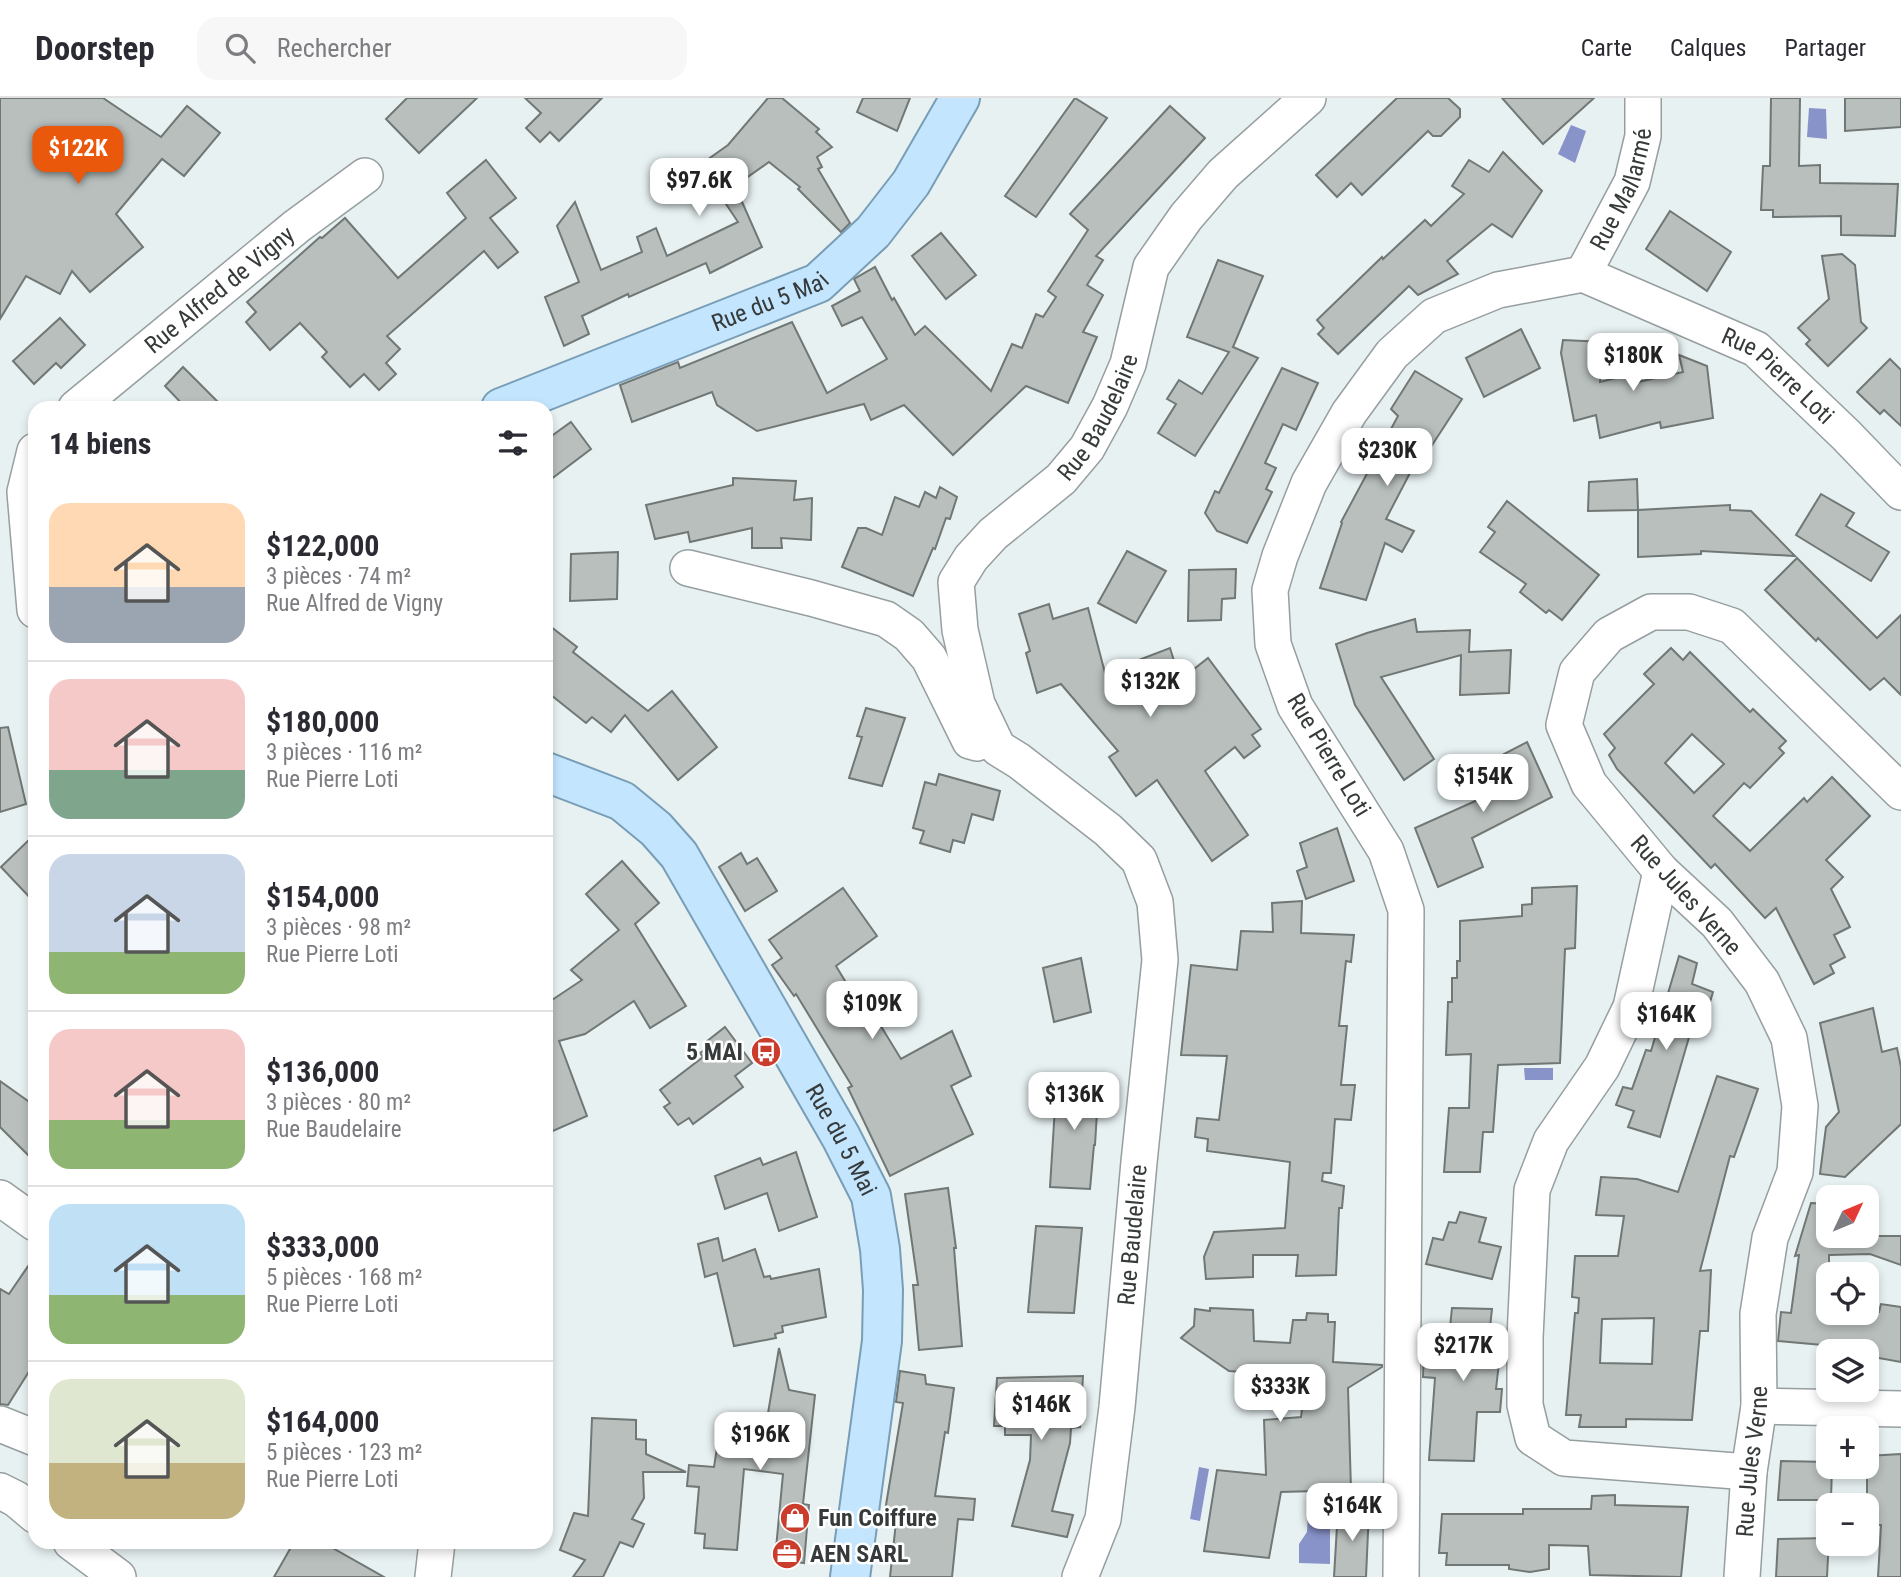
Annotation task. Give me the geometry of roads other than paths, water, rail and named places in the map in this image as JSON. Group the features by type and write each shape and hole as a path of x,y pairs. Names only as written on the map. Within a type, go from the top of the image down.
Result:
{"main road":[{"name":"Rue du 5 Mai","path":"519,401 818,283 873,232 911,183 960,98"},
{"name":"Rue du 5 Mai","path":"553,775 622,801 656,829 679,855 841,1137 871,1196 880,1249 882,1341 850,1577"}],"street":[{"name":"Rue Baudelaire","path":"998,748 977,704 960,630 956,582 971,558 993,534 1061,479 1087,448 1110,406 1128,364 1151,267 1186,217 1223,174 1308,98"},
{"name":"Rue Mallarmé","path":"1583,274 1632,182 1643,136 1643,98"},
{"name":"Rue Alfred de Vigny","path":"84,401 297,226 365,176"},
{"name":"Rue Pierre Loti","path":"1401,1577 1406,910 1386,851 1295,706 1272,645 1270,590 1280,556 1310,484 1349,413 1392,354 1434,316 1498,290 1583,274 1756,349 1901,492"},
{"path":"28,480 25,492 28,527"},
{"name":"Rue Baudelaire","path":"688,568 886,619 909,635 929,658 970,741 998,748 1018,761 1108,830 1139,860 1155,902 1160,960 1117,1407 1103,1519 1080,1577"},
{"name":"Rue Jules Verne","path":"1742,1577 1749,1472 1759,1406 1758,1314 1770,1238 1795,1172 1800,1106 1789,1038 1762,982 1717,923 1661,872 1589,784 1564,725 1577,673 1609,635 1651,612 1689,612 1732,626 1901,792"},
{"path":"1661,872 1631,1007 1602,1067 1551,1141 1532,1190 1525,1338 1525,1405 1533,1438 1564,1458 1749,1472"},
{"path":"0,1198 28,1218"},
{"path":"1759,1406 1901,1409"},
{"path":"0,1424 28,1435"},
{"path":"0,1491 16,1499 28,1510"},
{"path":"80,1549 118,1577"},
{"path":"433,1577 436,1549"}],"water":[{"path":"1809,108 1826,109 1827,139 1807,137"},
{"path":"1571,125 1586,131 1575,163 1558,154"},
{"path":"1524,1068 1553,1068 1553,1080 1525,1080"},
{"path":"1199,1467 1209,1469 1200,1521 1190,1519"},
{"path":"1308,1514 1330,1514 1330,1564 1299,1563 1299,1544 1307,1532"}],"place":[{"name":"5 MAI","path":"766,1052"},
{"name":"Fun Coiffure","path":"795,1518"},
{"name":"AEN SARL","path":"787,1554"}]}
